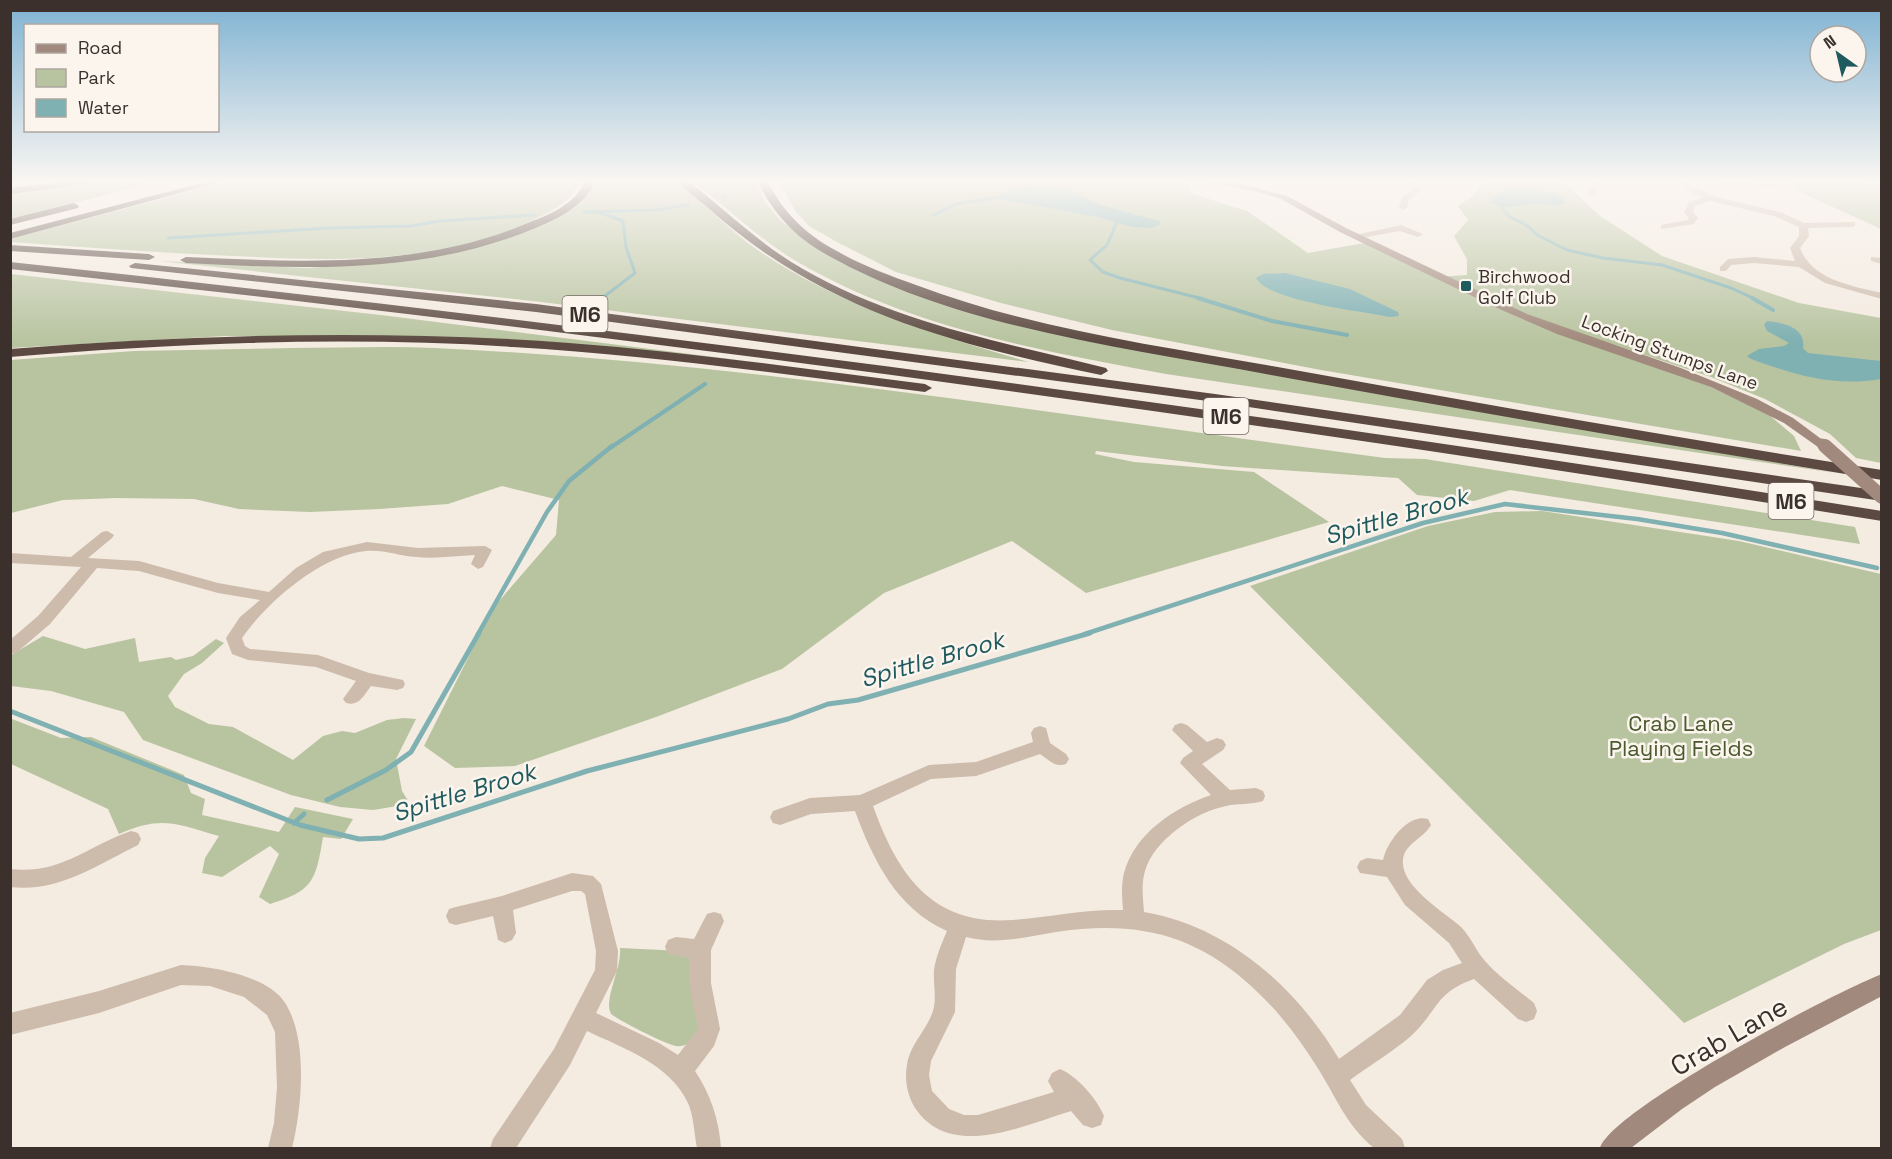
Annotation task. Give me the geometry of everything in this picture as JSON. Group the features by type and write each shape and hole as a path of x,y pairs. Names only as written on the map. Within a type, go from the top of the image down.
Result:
{"highway":[{"path":"10,248 271,264 339,264 406,258 487,242 509,234"},
{"path":"745,234 762,248 840,292 922,324 1012,351 1118,375 1705,469"},
{"path":"804,234 831,252 891,281 943,299 1024,321 1147,347 1340,383 1881,475"},
{"name":"M6","path":"10,253 536,308 1203,396 1881,497"},
{"name":"M6","path":"10,265 540,324 1136,403 1700,486 1881,516"},
{"path":"10,353 230,340 454,340 572,348 1047,402 1700,486"}],"street":[{"name":"Locking Stumps Lane","path":"1352,234 1559,331 1707,381 1746,397 1786,418 1822,444 1881,497"},
{"path":"1356,236 1365,234"},
{"path":"1393,234 1398,237"},
{"path":"1801,264 1795,248 1804,234"},
{"path":"1723,269 1728,262 1754,260 1801,264 1819,276 1881,296"},
{"path":"74,562 107,535"},
{"path":"418,553 427,539"},
{"path":"397,684 367,679 329,664 255,656 238,650 234,642 236,632 310,564 339,552 367,546 418,553 485,550 478,564"},
{"path":"10,558 139,566 218,588 272,597"},
{"path":"10,649 44,620 93,563"},
{"path":"352,699 367,679"},
{"path":"1181,730 1212,748 1189,763 1226,798"},
{"path":"780,817 810,806 862,804 929,772 976,769 1041,740 1060,759"},
{"path":"1134,920 1135,871 1146,848 1186,815 1226,798 1256,796"},
{"path":"862,804 877,842 896,873 931,913 959,927 978,931 994,931 1063,922 1134,920 1184,931 1204,939 1243,966 1265,986 1311,1038 1336,1076 1355,1112 1370,1130 1393,1149"},
{"path":"1420,825 1395,850 1392,859 1393,869 1400,884 1412,899 1456,936 1477,968 1526,1011"},
{"path":"10,878 26,880 52,876 131,838"},
{"path":"1367,867 1393,869"},
{"path":"456,916 502,905 572,882 586,882 594,890 608,960 602,982 562,1057 502,1149"},
{"path":"502,905 506,933"},
{"path":"681,1070 706,1038 709,1029 700,983 700,949 714,921"},
{"path":"959,927 946,965 945,1011 918,1062 917,1079 921,1095 928,1108 938,1118 965,1129 978,1127 1068,1089 1092,1116"},
{"path":"676,947 700,949"},
{"path":"1336,1076 1408,1023 1435,987 1451,977 1477,968"},
{"path":"10,1024 99,1002 181,975 210,976 251,989 275,1007 286,1032 289,1087 286,1123 280,1149"},
{"name":"Crab Lane","path":"1612,1149 1635,1128 1684,1093 1881,984"},
{"path":"583,1018 657,1054 681,1070 696,1091 704,1109 709,1149"}],"green space":[{"path":"29,234 498,234 421,253 346,259 150,252 11,242 10,239"},
{"path":"515,234 737,234 790,270 856,303 924,330 1029,362 533,301 159,261 307,268 404,261"},
{"path":"799,234 818,248 991,316 1480,411 1836,473 1166,374 1026,346 934,321 845,287 788,256 759,235"},
{"name":"Birchwood Golf Club","path":"823,234 1281,234 1308,253 1364,243 1437,277 1467,275 1467,259 1454,236 1456,234 1628,234 1662,256 1799,303 1881,318 1881,463 1856,458 1830,434 1765,399 1711,377 1606,342 1768,414 1794,436 1801,451 1321,370 1112,330 1001,303 896,272"},
{"path":"11,274 381,315 738,360 384,336 225,336 11,348"},
{"path":"417,347 554,355 911,393 1385,458 1425,459 1855,527 1860,544 1510,490 1474,501 1417,495 1398,478 1222,466 1096,451 1095,454 1134,462 1254,472 1329,522 1086,593 1012,541 884,593 782,669 656,717 515,766 455,768 424,746 493,608 556,535 559,500 502,486 448,504 379,509 310,512 239,509 194,499 116,498 63,500 11,513 11,360 134,351"},
{"name":"Crab Lane Playing Fields","path":"1542,511 1739,541 1881,574 1881,930 1844,944 1684,1023 1250,586 1428,526 1495,512"},
{"path":"43,636 85,649 135,638 139,662 171,657 176,660 193,656 216,639 224,643 202,663 184,674 168,696 175,707 209,724 233,727 293,760 323,736 342,731 355,733 387,720 416,719 396,759 402,791 410,804 373,810 340,807 291,795 143,740 124,712 51,691 11,686 11,655"},
{"path":"12,719 61,738 91,737 184,775 191,793 205,799 202,815 279,832 295,807 353,819 341,839 323,837 315,873 304,888 296,894 270,904 259,897 279,854 270,846 222,877 202,873 205,858 219,836 169,823 147,825 119,834 108,809 11,764"},
{"path":"620,948 682,951 691,961 699,1026 688,1043 680,1046 670,1044 611,1014 609,1000"}],"water":[{"path":"1285,273 1350,289 1398,312 1399,316 1390,317 1296,299 1264,286 1256,278 1263,274"},
{"path":"1767,321 1792,327 1801,335 1803,348 1808,353 1881,361 1881,379 1847,382 1815,378 1751,359 1747,356 1759,349 1784,346 1789,343 1767,331 1764,325"}],"waterway":[{"path":"168,238 231,234"},
{"path":"601,299 635,273 626,247 625,234"},
{"path":"1112,234 1107,245 1090,260 1103,272 1203,299"},
{"path":"1536,234 1567,250 1603,258 1662,265 1731,288 1755,299"},
{"path":"597,302 603,298"},
{"path":"1198,298 1272,321 1347,335"},
{"path":"1752,298 1773,310"},
{"path":"610,448 705,384"},
{"path":"478,634 547,512 569,481 612,446"},
{"name":"Spittle Brook","path":"1085,634 1423,523 1505,504 1637,519 1722,533 1877,568"},
{"path":"327,800 386,770 411,752 479,633"},
{"name":"Spittle Brook","path":"294,823 359,839 383,838 587,771 788,719 828,704 858,700 1090,633"},
{"name":"Spittle Brook","path":"10,711 294,823"},
{"name":"Spittle Brook","path":"294,823 304,814"}],"place":[{"name":"Birchwood Golf Club","path":"1466,286"}]}
